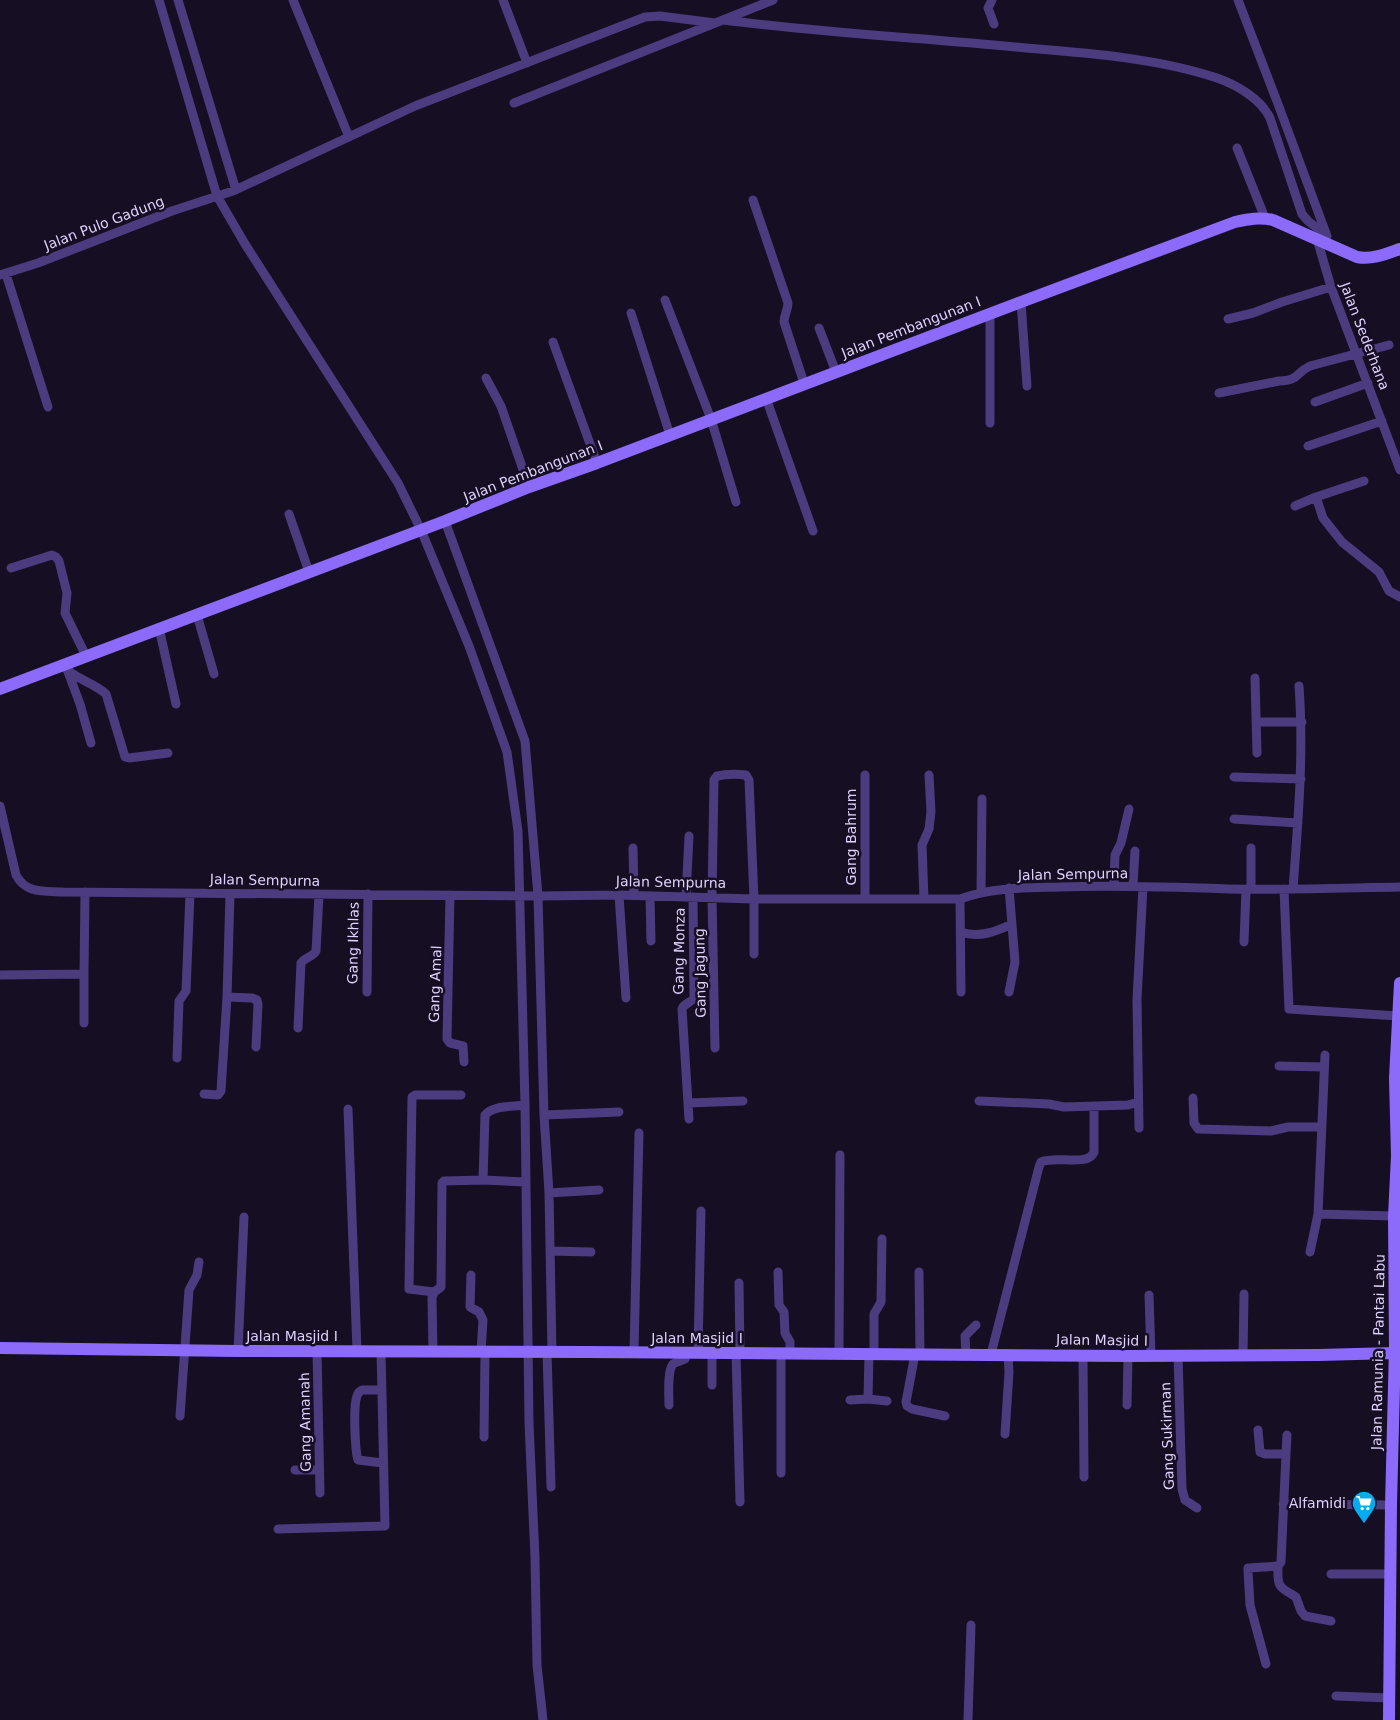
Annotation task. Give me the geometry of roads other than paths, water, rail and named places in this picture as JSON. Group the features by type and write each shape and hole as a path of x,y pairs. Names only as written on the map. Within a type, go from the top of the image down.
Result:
{"main road":[{"name":"Jalan Pembangunan I","path":"0,689 65,669 86,656 432,526 528,487 597,463 1235,222 1265,218 1325,240 1357,257 1363,258 1378,256 1400,249"},
{"name":"Jalan Ramunia - Pantai Labu","path":"1389,1720 1395,1623 1391,1574 1396,1555 1391,1505 1396,1488 1394,1216 1398,1112 1396,1078 1400,984"},
{"name":"Jalan Masjid I","path":"0,1348 1178,1356 1319,1355 1396,1348"}],"street":[{"path":"159,0 220,195 245,244 398,483 432,526 525,741 537,896 540,1055 549,1193 550,1251 540,1352 528,1423 535,1558 537,1665 543,1720"},
{"path":"178,0 235,191"},
{"path":"292,0 349,137"},
{"path":"503,0 527,63"},
{"path":"514,104 773,0"},
{"path":"992,0 988,8 994,24"},
{"name":"Jalan Sederhana","path":"1238,0 1275,96 1325,240 1331,287 1382,420 1396,445 1400,470"},
{"name":"Jalan Pulo Gadung","path":"3,274 172,211 235,191 415,106 644,17 660,16 715,24"},
{"path":"724,20 867,36 981,43 1090,53 1138,60 1218,79 1244,92 1264,108 1270,118 1302,214 1325,240"},
{"path":"1237,148 1265,218"},
{"path":"752,200 788,303 784,322 804,384"},
{"path":"3,274 48,407"},
{"path":"1228,319 1254,313 1331,287"},
{"path":"665,300 710,419 736,502"},
{"path":"1021,302 1027,386"},
{"path":"631,314 670,435"},
{"path":"990,314 990,423"},
{"path":"819,328 836,372"},
{"path":"553,342 597,463"},
{"path":"1219,392 1288,381 1294,379 1310,366 1389,345"},
{"path":"486,378 501,406 528,487"},
{"path":"1315,402 1368,383"},
{"path":"766,398 813,531"},
{"path":"1308,446 1382,420"},
{"path":"1296,506 1316,497 1364,481"},
{"path":"1316,497 1322,518 1342,542 1379,572 1388,591 1400,597"},
{"path":"289,514 309,572"},
{"path":"432,526 469,646 507,752 518,830 522,896 526,1182 551,1487"},
{"path":"11,568 52,555 56,557 59,561 66,593 65,613 86,656"},
{"path":"197,615 214,674"},
{"path":"160,628 176,704"},
{"path":"65,669 80,704 91,743"},
{"path":"65,669 101,689 106,694 125,757 168,753"},
{"path":"1256,678 1257,754"},
{"path":"1299,686 1302,722 1301,779 1298,823 1288,889 1290,1010 1398,1016"},
{"path":"1256,722 1302,722"},
{"name":"Gang Jagung","path":"715,1048 712,897 714,780 717,776 740,774 746,775 749,780 754,899"},
{"name":"Gang Bahrum","path":"865,775 866,898"},
{"path":"924,899 922,845 929,829 931,812 929,775"},
{"path":"1234,776 1301,779"},
{"path":"981,892 982,799"},
{"name":"Jalan Sempurna","path":"0,806 16,875 20,883 34,890 190,894 634,895 754,899 960,899 981,892 1009,888 1114,886 1249,889 1400,887"},
{"path":"1114,886 1115,855 1121,843 1129,809"},
{"path":"1234,819 1298,823"},
{"path":"689,836 690,897"},
{"path":"633,848 634,895"},
{"path":"1244,942 1251,848"},
{"path":"1133,886 1135,851"},
{"path":"1139,1128 1137,999 1143,887"},
{"path":"1009,888 1015,962 1009,992"},
{"path":"84,1023 85,892"},
{"path":"177,1058 179,1001 186,990 190,894"},
{"path":"204,1094 220,1094 227,998 230,894"},
{"name":"Gang Ikhlas","path":"367,992 368,894"},
{"path":"298,1028 301,963 316,951 319,895"},
{"name":"Gang Amal","path":"450,895 447,1039 450,1043 463,1046 464,1062"},
{"path":"619,895 626,998"},
{"path":"650,896 652,941"},
{"name":"Gang Monza","path":"689,1119 682,1009 684,1005 694,998 690,897"},
{"path":"754,899 754,954"},
{"path":"960,899 961,992"},
{"path":"961,932 971,935 991,933 1012,924"},
{"path":"0,975 84,974"},
{"path":"227,998 252,998 257,1000 256,1047"},
{"path":"525,1055 540,1055"},
{"path":"1310,1252 1318,1214 1325,1055"},
{"path":"1278,1066 1324,1067"},
{"path":"434,1292 409,1289 412,1097 415,1095 461,1095"},
{"path":"1193,1098 1194,1123 1198,1129 1271,1131 1288,1127 1321,1127"},
{"path":"688,1103 743,1101"},
{"path":"979,1101 1049,1104 1064,1107 1128,1105 1138,1102"},
{"path":"483,1180 485,1115 488,1111 494,1109 525,1105"},
{"path":"991,1354 1041,1162 1051,1159 1082,1160 1089,1159 1092,1156 1094,1152 1094,1107"},
{"path":"348,1110 357,1351"},
{"path":"544,1115 619,1112"},
{"path":"634,1352 638,1133"},
{"path":"839,1354 840,1155"},
{"path":"433,1352 432,1298 434,1292 441,1287 440,1230 442,1183 444,1181 483,1180 526,1182"},
{"path":"549,1193 599,1190"},
{"path":"701,1211 699,1353 712,1386"},
{"path":"1318,1214 1394,1216"},
{"path":"238,1351 244,1217"},
{"path":"868,1400 874,1314 881,1302 882,1239"},
{"path":"550,1251 591,1252"},
{"path":"180,1416 189,1290 197,1275 200,1262"},
{"path":"778,1272 779,1305 784,1312 785,1332 790,1342 786,1354 781,1473"},
{"path":"919,1272 917,1354 906,1402 907,1406 912,1409 945,1416"},
{"path":"471,1275 470,1307 479,1312 483,1320 484,1437"},
{"path":"739,1283 740,1502"},
{"path":"1149,1294 1151,1356"},
{"path":"1243,1355 1244,1294"},
{"path":"966,1354 965,1336 976,1325"},
{"name":"Gang Amanah","path":"317,1351 320,1493"},
{"path":"278,1529 385,1526 381,1352"},
{"path":"669,1405 669,1381 672,1366 674,1363 699,1353"},
{"path":"1006,1434 1008,1354"},
{"path":"1083,1355 1084,1476"},
{"path":"1127,1406 1128,1356"},
{"name":"Gang Sukirman","path":"1178,1356 1182,1489 1186,1500 1197,1508"},
{"path":"382,1390 362,1390 357,1395 355,1403 358,1460 383,1463"},
{"path":"850,1400 886,1401"},
{"path":"1258,1430 1260,1452 1266,1454 1286,1454"},
{"path":"1286,1435 1281,1562 1278,1566 1280,1586 1284,1591 1296,1597 1303,1614 1309,1617 1331,1620"},
{"path":"295,1470 319,1470"},
{"path":"1283,1504 1391,1505"},
{"path":"1266,1664 1250,1605 1248,1568 1278,1566"},
{"path":"1331,1574 1391,1574"},
{"path":"968,1720 971,1625"},
{"path":"1336,1696 1390,1698"}],"place":[{"name":"Alfamidi","path":"1364,1524"}]}
